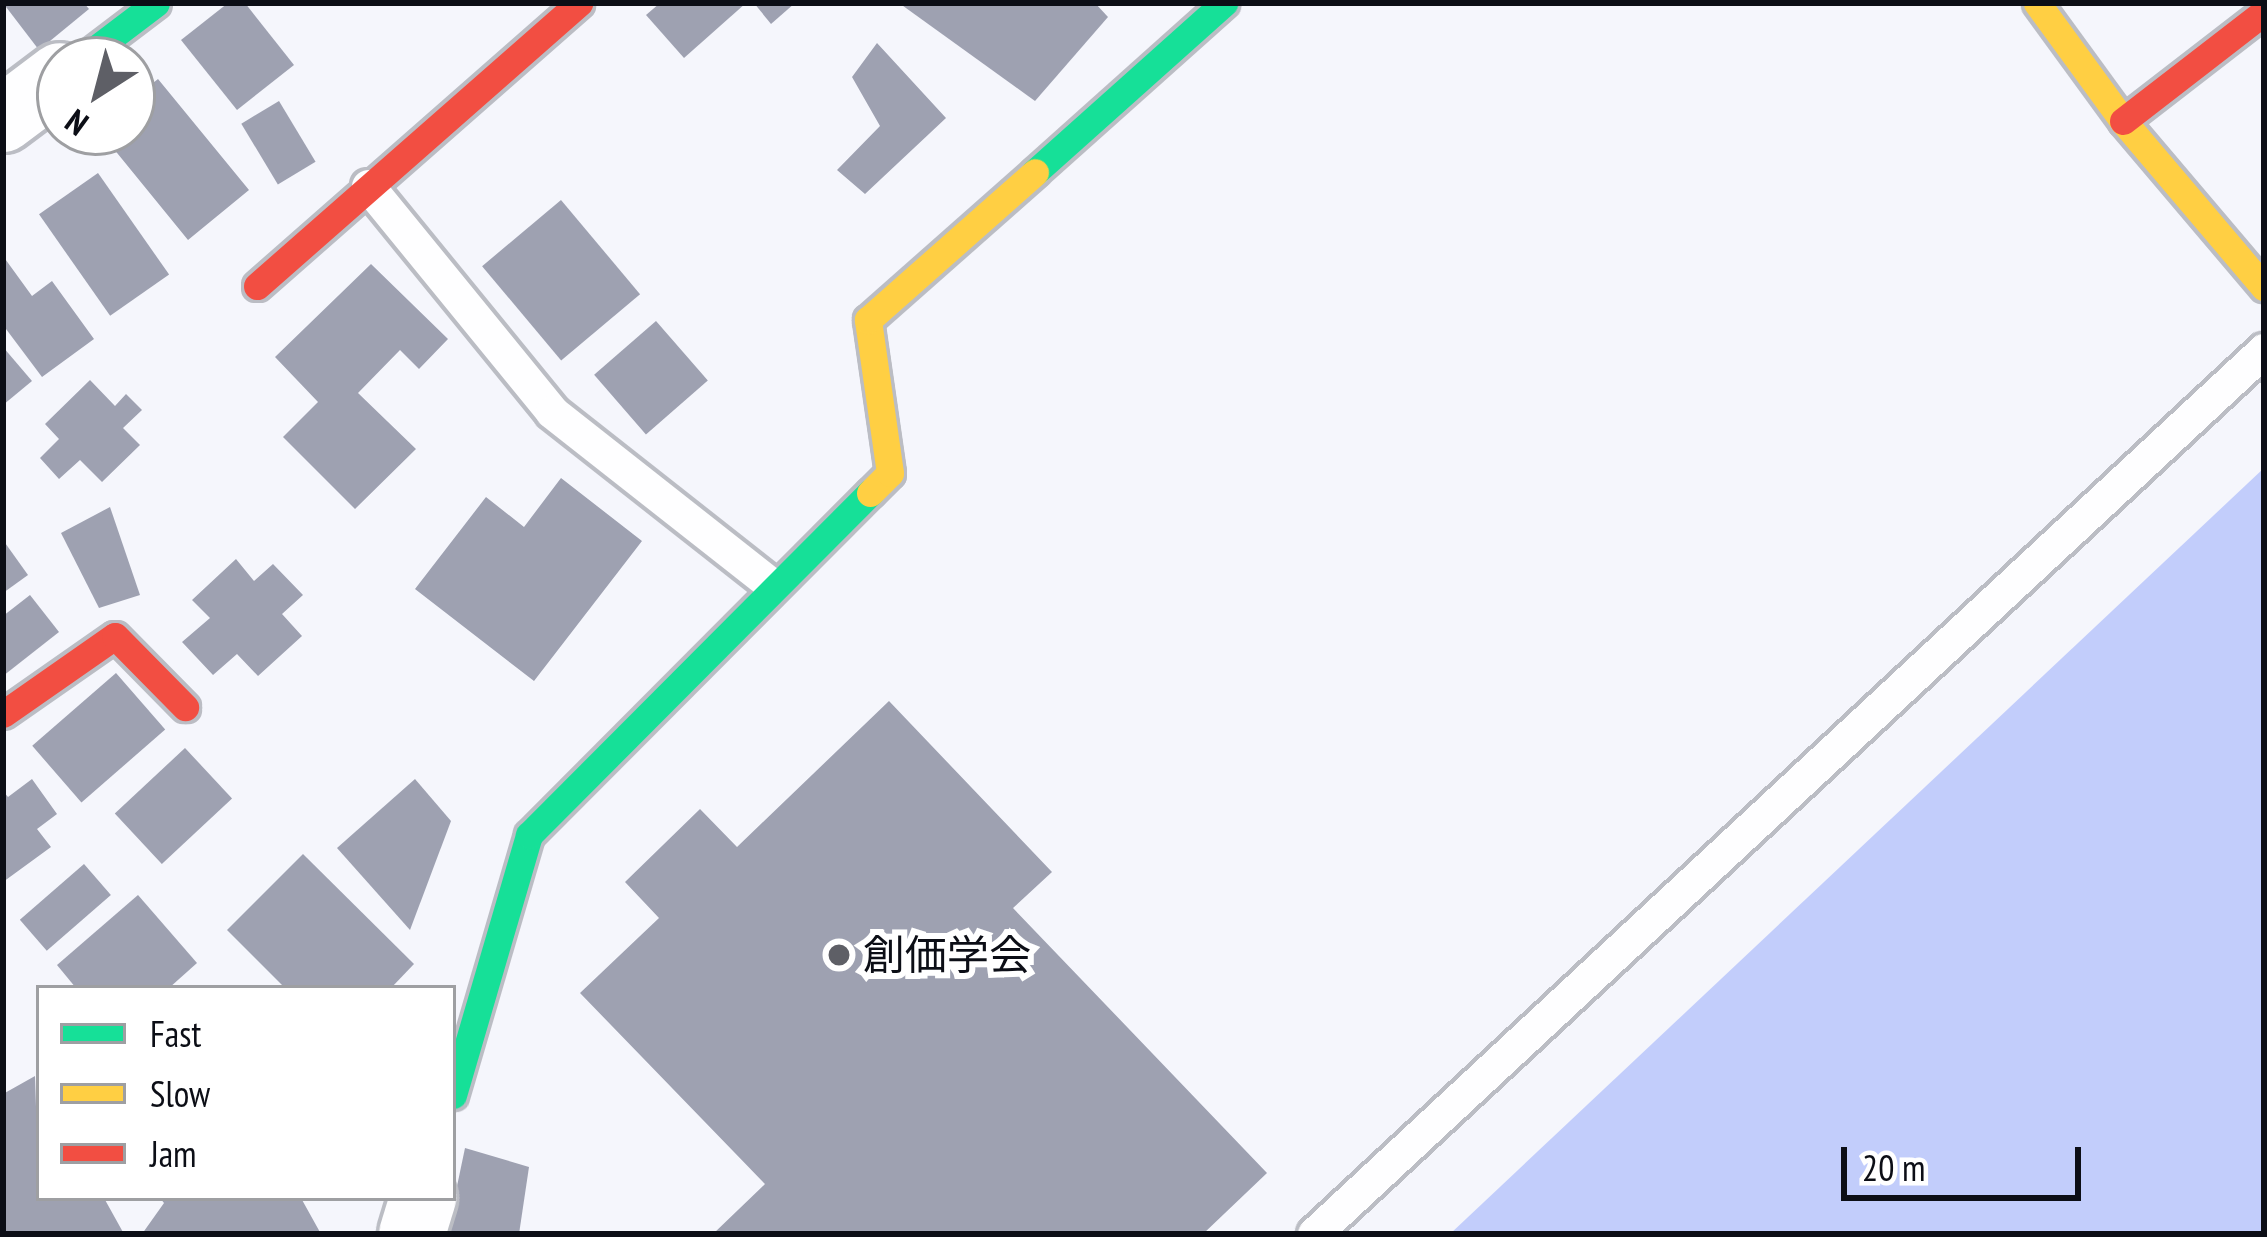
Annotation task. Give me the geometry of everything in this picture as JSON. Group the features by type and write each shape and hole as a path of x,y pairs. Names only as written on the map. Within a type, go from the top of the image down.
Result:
{"street":[{"path":"113,36 156,3"},
{"path":"257,286 579,3"},
{"path":"456,1085 529,835 772,585 890,472 868,320 1224,3"},
{"path":"2037,3 2123,121 2264,287"},
{"path":"2123,121 2264,12"},
{"path":"3,119 36,94"},
{"path":"3,714 115,636 184,707"},
{"path":"412,1234 422,1201"}],"lane":[{"path":"368,186 552,412 772,585"},
{"path":"1314,1234 2264,350"}],"water":[{"path":"2264,468 2264,1234 1450,1234"}],"building":[{"path":"3,3 84,3 89,9 56,36 36,36 36,46"},
{"path":"228,3 245,3 294,65 237,110 181,40"},
{"path":"660,3 746,3 684,58 646,15"},
{"path":"754,3 795,3 771,24"},
{"path":"899,3 1095,3 1108,17 1035,101"},
{"path":"877,43 946,118 865,194 837,170 880,126 852,77"},
{"path":"156,81 249,190 188,240 120,156 156,156"},
{"path":"279,101 316,162 278,185 241,124"},
{"path":"98,173 169,275 110,316 39,214"},
{"path":"561,200 640,294 561,360 482,266"},
{"path":"3,256 32,296 52,281 94,339 42,377 3,325"},
{"path":"371,264 448,339 419,369 400,350 358,393 416,449 355,509 283,437 318,402 275,357"},
{"path":"656,321 708,381 646,434 594,375"},
{"path":"3,347 32,381 3,405"},
{"path":"90,380 115,406 126,394 142,410 123,428 140,445 102,482 80,460 59,479 40,458 59,439 45,424"},
{"path":"561,478 642,541 534,681 415,589 486,497 524,527"},
{"path":"110,507 140,595 99,608 61,533"},
{"path":"3,540 28,575 3,593"},
{"path":"236,559 254,581 273,564 303,595 282,614 302,636 258,676 237,654 213,675 182,642 210,618 192,600"},
{"path":"30,595 59,632 3,676 3,616"},
{"path":"116,673 165,730 81,802 32,746"},
{"name":"創価学会","path":"889,701 1052,872 1013,908 1267,1173 1203,1234 713,1234 765,1184 580,993 659,918 625,882 700,809 737,847"},
{"path":"185,748 232,798 162,864 115,813"},
{"path":"32,779 57,814 37,829 51,847 3,882 3,791 8,797"},
{"path":"415,779 451,821 410,930 337,848"},
{"path":"303,854 414,964 394,985 282,985 227,930"},
{"path":"84,864 111,895 47,951 20,920"},
{"path":"138,895 197,963 172,985 74,985 57,965"},
{"path":"35,1076 36,1201 106,1201 124,1234 3,1234 3,1094"},
{"path":"465,1148 529,1167 519,1234 447,1234"},
{"path":"303,1201 321,1234 142,1234 164,1203"}],"traffic: fast":[{"path":"113,36 156,3"},
{"path":"1035,172 1224,3"},
{"path":"456,1085 529,835 870,493"}],"traffic: slow":[{"path":"2037,3 2123,121 2264,287"},
{"path":"870,493 890,473 868,320 1035,172"}],"traffic: jam":[{"path":"257,286 579,3"},
{"path":"2123,121 2264,12"},
{"path":"3,714 115,636 185,707"}],"place":[{"name":"創価学会","path":"839,955"}]}
